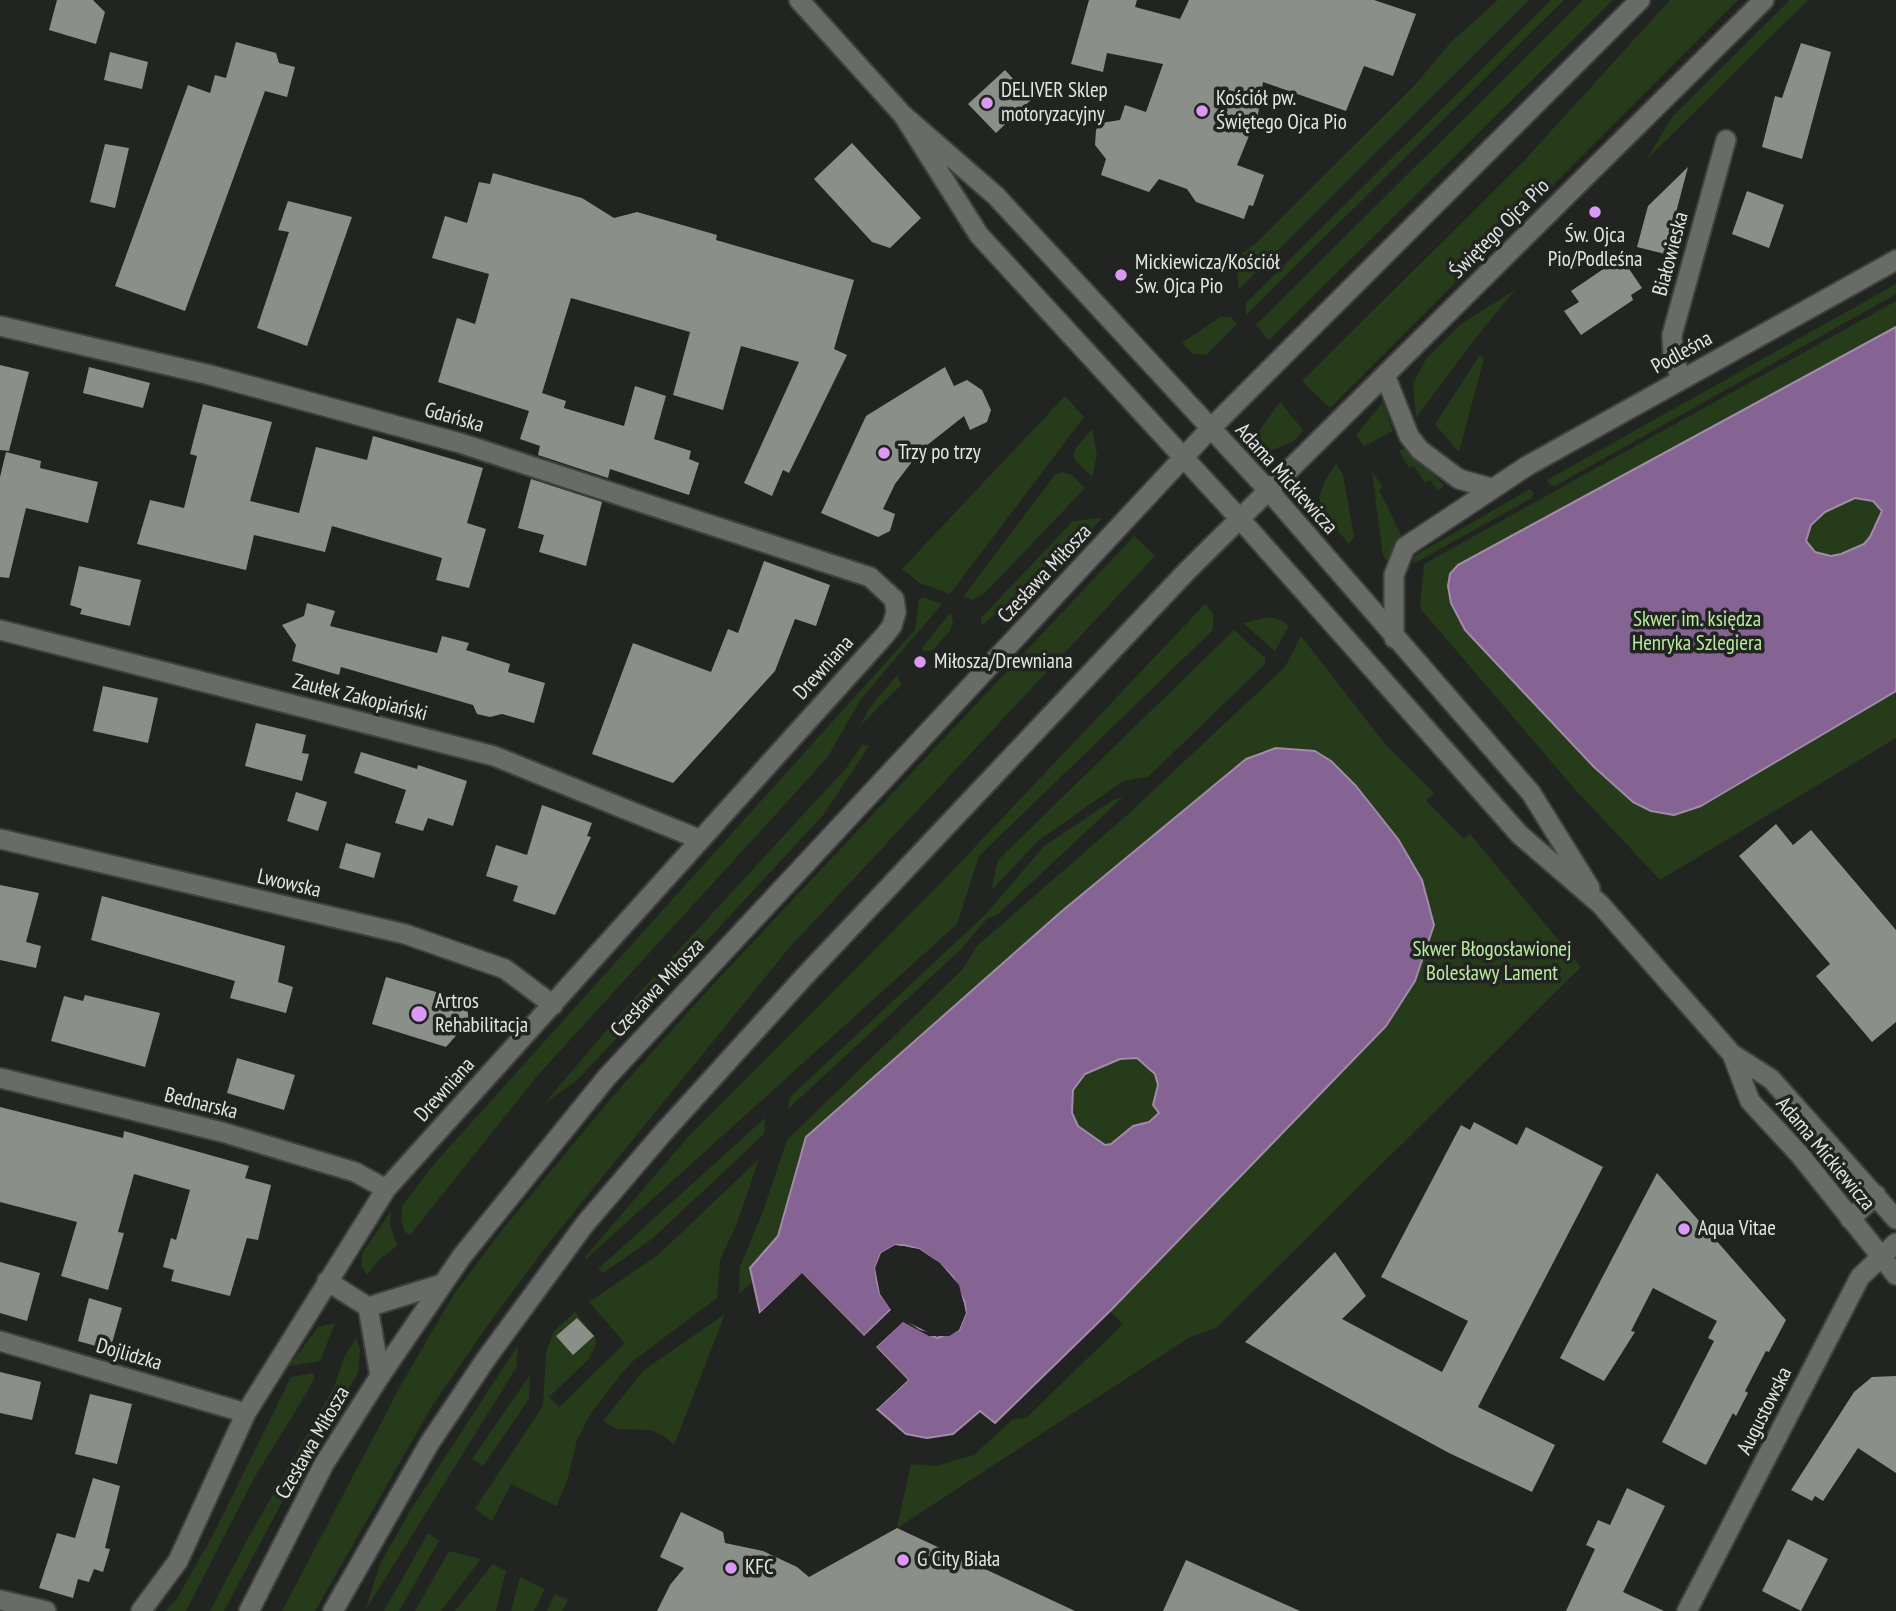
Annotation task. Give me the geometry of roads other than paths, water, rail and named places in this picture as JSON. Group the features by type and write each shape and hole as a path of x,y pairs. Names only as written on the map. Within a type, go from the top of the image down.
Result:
{"street":[{"name":"Adama Mickiewicza","path":"799,0 903,115 996,196 1269,491 1531,793 1600,904"},
{"path":"1210,429 1640,0"},
{"name":"Świętego Ojca Pio","path":"1240,519 1764,0"},
{"name":"Adama Mickiewicza","path":"903,115 979,235 1240,519 1520,835 1600,904 1732,1054 1771,1079 1824,1135 1896,1219"},
{"name":"Białowieska","path":"1681,379 1673,355 1672,335 1726,140"},
{"name":"Podleśna","path":"1394,638 1394,575 1405,547 1491,488 1896,260"},
{"name":"Gdańska","path":"0,326 210,375 460,443 870,577 884,587"},
{"path":"1384,375 1409,436 1420,450 1459,479 1491,488"},
{"name":"Czesława Miłosza","path":"249,1611 324,1464 380,1376 442,1284 534,1164 607,1077 1210,429"},
{"path":"333,1611 429,1444 486,1359 585,1224 803,978 1169,589 1240,519"},
{"name":"Drewniana","path":"141,1611 178,1561 246,1413 386,1189 892,626 896,612 894,599 884,587"},
{"name":"Zaułek Zakopiański","path":"0,630 494,756 699,839"},
{"name":"Lwowska","path":"0,839 405,934 505,969 553,1005"},
{"name":"Adama Mickiewicza","path":"1732,1054 1750,1101 1800,1155 1896,1275"},
{"name":"Bednarska","path":"0,1078 222,1132 355,1172 386,1189"},
{"path":"1800,1155 1824,1135"},
{"path":"1850,1219 1876,1195"},
{"name":"Augustowska","path":"1687,1611 1860,1277 1896,1242"},
{"path":"327,1281 368,1307 380,1376"},
{"path":"368,1307 442,1284"},
{"name":"Dojlidzka","path":"0,1341 246,1413"},
{"path":"0,1600 46,1611"}],"place":[{"name":"DELIVER Sklep motoryzacyjny","path":"987,103"},
{"name":"Kościół pw. Świętego Ojca Pio","path":"1202,111"},
{"name":"Św. Ojca Pio/Podleśna","path":"1595,212"},
{"name":"Mickiewicza/Kościół Św. Ojca Pio","path":"1121,275"},
{"name":"Trzy po trzy","path":"884,453"},
{"name":"Miłosza/Drewniana","path":"920,662"},
{"name":"Artros Rehabilitacja","path":"419,1014"},
{"name":"Aqua Vitae","path":"1684,1229"},
{"name":"G City Biała","path":"903,1560"},
{"name":"KFC","path":"731,1568"}],"park label":[{"name":"Skwer im. księdza Henryka Szlegiera","path":"1697,632"},
{"name":"Skwer Błogosławionej Bolesławy Lament","path":"1492,962"}]}
